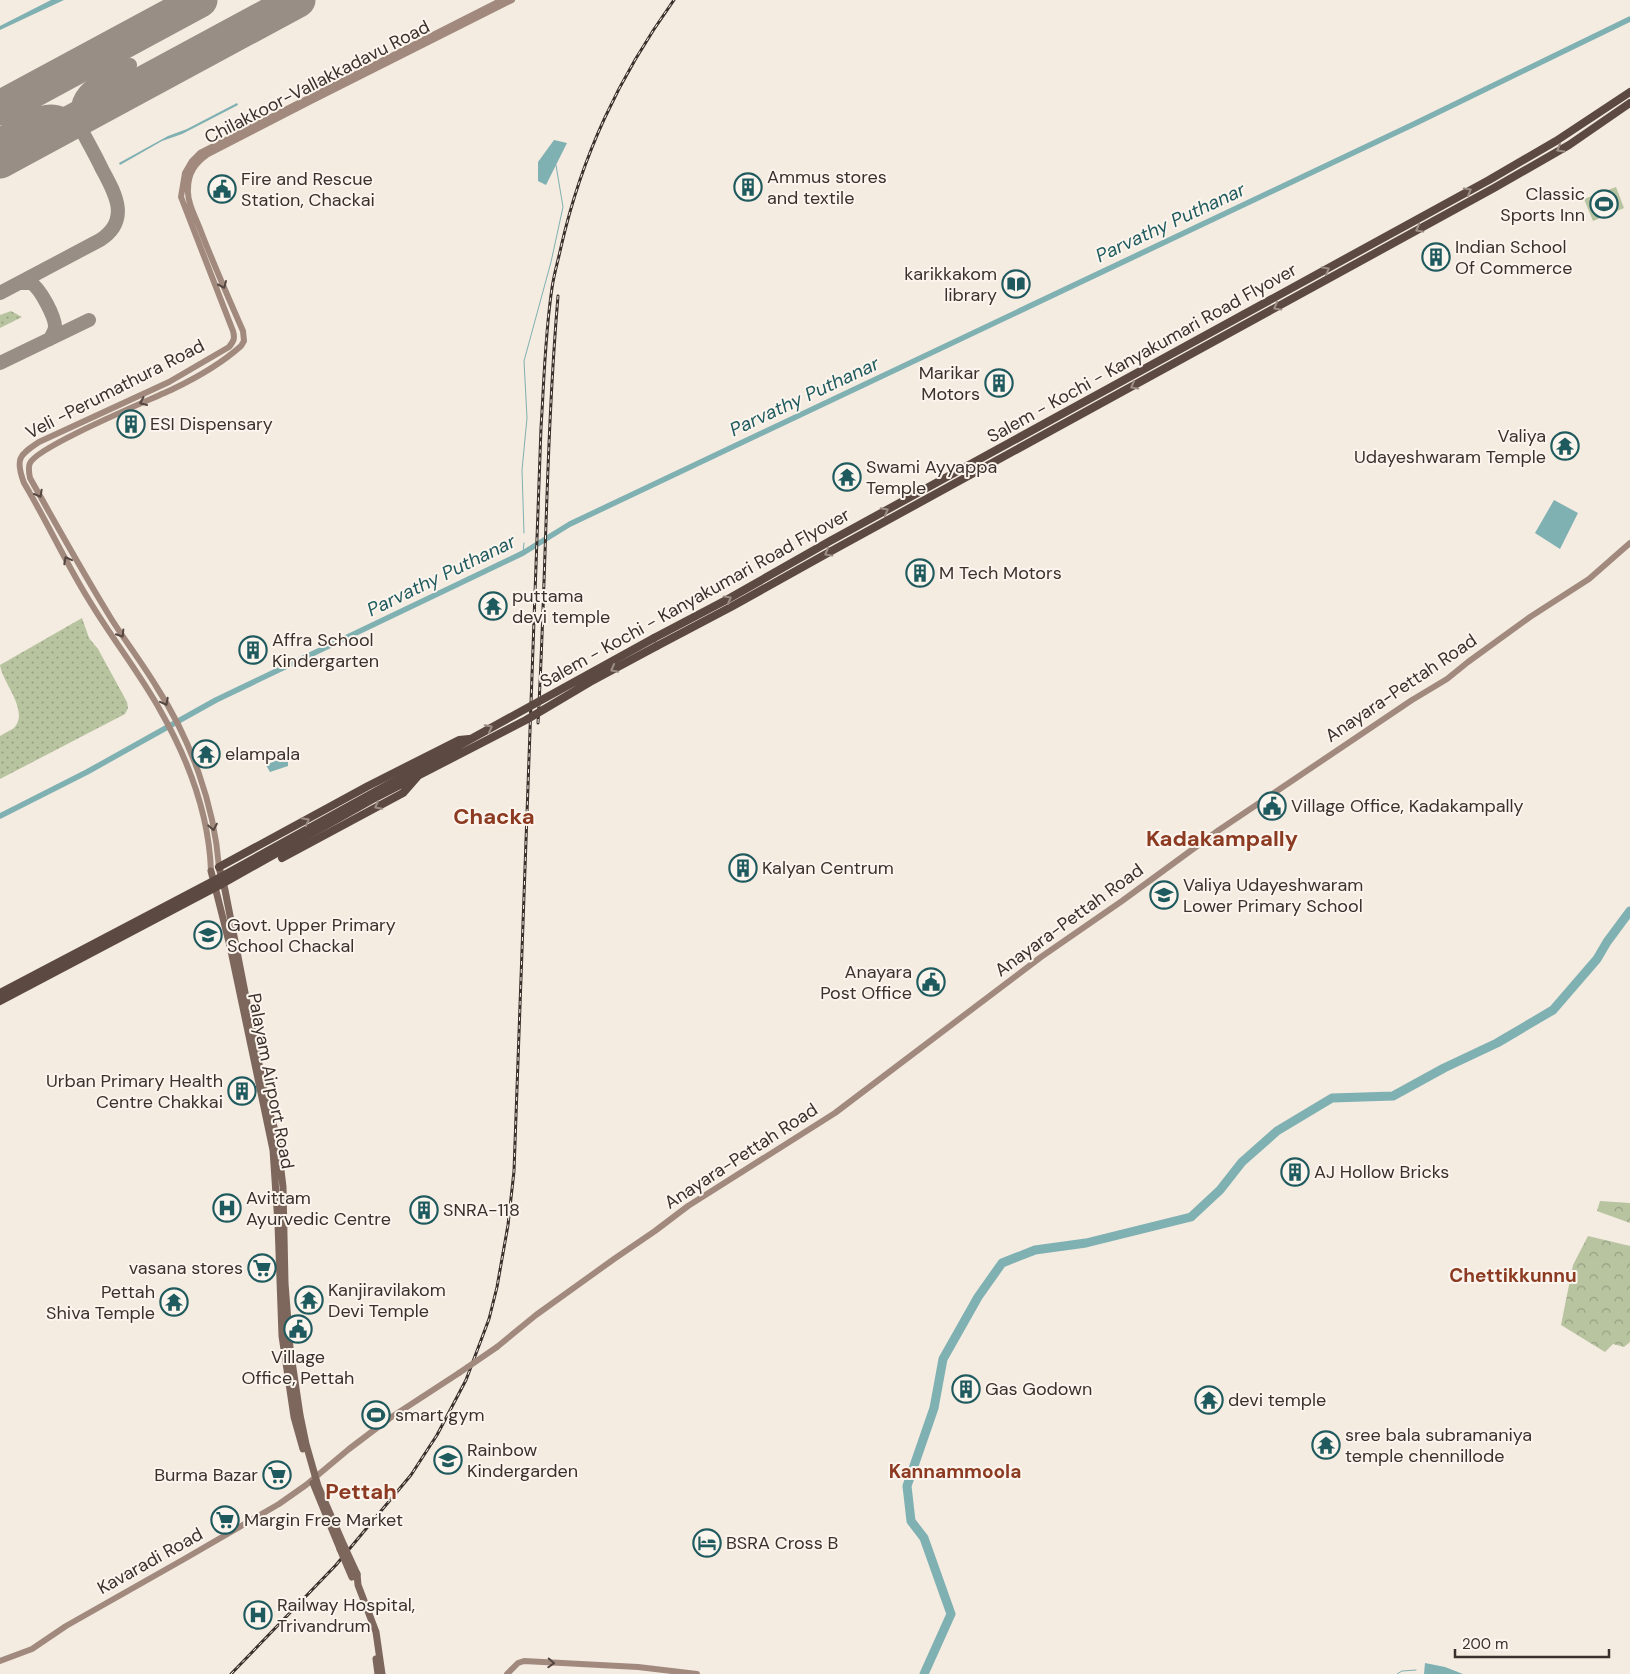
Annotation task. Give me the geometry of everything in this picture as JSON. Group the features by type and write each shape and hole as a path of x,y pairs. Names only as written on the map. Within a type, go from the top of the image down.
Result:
{"highway":[{"name":"Salem - Kochi - Kanyakumari Road Flyover","path":"219,882 371,800 417,778 526,720 728,599 830,541 1489,180 1556,141 1630,92"},
{"name":"Salem - Kochi - Kanyakumari Road Flyover","path":"219,882 469,739 655,642 732,607 1462,205 1569,145 1630,104"},
{"path":"215,869 368,786 459,740 469,739"},
{"path":"282,858 319,836 402,793 417,778"},
{"path":"0,993 219,882"},
{"path":"0,1001 219,882"}],"main road":[{"name":"Veli -Perumathura Road","path":"215,869 196,791 187,764 173,734 160,709 90,603 24,483 18,466 26,451 39,442 171,386 229,347 234,337 181,197 185,173 192,161 200,153 502,0"},
{"name":"Chilakkoor-Vallakkadavu Road","path":"215,869 212,823 203,787 182,734 157,687 101,603 34,484 29,470 30,463 36,456 50,447 171,386 200,374 237,349 244,341 243,331 212,261 190,204 187,190 189,176 194,165 208,154 512,0"},
{"name":"Anayara-Pettah Road","path":"329,1466 390,1418 496,1346 536,1315 655,1232 688,1206 835,1112 1041,957 1272,793 1412,700 1447,679 1530,617 1590,579 1630,543"},
{"name":"Palayam Airport Road","path":"215,869 225,890 266,1100 277,1137 283,1188 285,1283 290,1348 306,1444 317,1495 343,1548"},
{"name":"Kavaradi Road","path":"0,1661 32,1649 66,1626 257,1517 314,1477 325,1465 329,1466"},
{"name":"Palayam Airport Road","path":"314,1477 343,1548"},
{"path":"343,1548 376,1632 382,1674"},
{"path":"355,1576 374,1641 378,1674"},
{"path":"507,1674 518,1663 524,1661 638,1667 697,1674"}],"green space":[{"name":"Classic Sports Inn","path":"1616,187 1624,208 1593,221 1584,199"},
{"path":"11,311 22,317 0,328 0,315"},
{"path":"82,618 89,638 98,649 127,702 128,708 125,714 0,779 0,736 14,728 18,721 19,713 14,696 0,665"},
{"path":"1600,1201 1630,1203 1630,1223 1597,1211"},
{"path":"1588,1236 1630,1246 1630,1342 1624,1347 1613,1344 1605,1352 1561,1325 1573,1265"}],"water":[{"path":"51,0 64,0 0,30 0,26"},
{"path":"237,103 238,105 182,134 162,141 120,165 119,163 168,136 187,129"},
{"path":"554,140 567,143 546,185 538,181 538,162"},
{"path":"1554,500 1578,513 1560,549 1535,533"},
{"path":"288,759 288,766 270,772 266,765 275,761"},
{"path":"1425,1663 1445,1667 1463,1674 1424,1674"}],"waterway":[{"name":"Parvathy Puthanar","path":"0,816 87,772 216,700 523,553 570,524 1414,124 1630,19"},
{"path":"524,533 522,470 527,418 524,361 551,262 563,207 556,165"},
{"name":"Parvathy Puthanar","path":"523,553 524,543"},
{"path":"924,1674 951,1614 924,1538 911,1521 907,1486 934,1408 943,1359 978,1297 1002,1263 1035,1250 1086,1243 1191,1217 1220,1190 1242,1162 1277,1131 1332,1098 1393,1096 1444,1068 1497,1043 1553,1010 1597,959 1630,911"},
{"path":"1397,1674 1402,1671 1416,1670"}],"taxiway":[{"path":"0,134 41,113 47,112 59,113 70,118 82,131 78,117 78,106 82,96 98,82 130,65"},
{"path":"0,293 100,240 110,232 115,224 118,206 112,187 82,131"},
{"path":"19,283 31,283 39,291 47,304 55,323 55,329 50,339"},
{"path":"0,363 89,320"}],"runway":[{"path":"0,108 200,0"},
{"path":"0,161 298,0"}],"railway":[{"path":"231,1674 336,1565 411,1475 437,1435 466,1380 489,1319 497,1287 508,1225 514,1171 541,428 546,340 552,288 570,213 591,149 636,58 674,0"},
{"path":"538,723 551,403 558,296"}],"place":[{"name":"Ammus stores and textile","path":"748,187"},
{"name":"Fire and Rescue Station, Chackai","path":"222,189"},
{"name":"Classic Sports Inn","path":"1604,204"},
{"name":"Indian School Of Commerce","path":"1436,257"},
{"name":"karikkakom library","path":"1016,284"},
{"name":"Marikar Motors","path":"999,383"},
{"name":"ESI Dispensary","path":"131,424"},
{"name":"Valiya Udayeshwaram Temple","path":"1565,446"},
{"name":"Swami Ayyappa Temple","path":"847,477"},
{"name":"M Tech Motors","path":"920,573"},
{"name":"puttama devi temple","path":"493,606"},
{"name":"Affra School Kindergarten","path":"253,650"},
{"name":"elampala","path":"206,754"},
{"name":"Village Office, Kadakampally","path":"1272,806"},
{"name":"Kalyan Centrum","path":"743,868"},
{"name":"Valiya Udayeshwaram Lower Primary School","path":"1164,895"},
{"name":"Govt. Upper Primary School Chackal","path":"208,935"},
{"name":"Anayara Post Office","path":"931,982"},
{"name":"Urban Primary Health Centre Chakkai","path":"242,1091"},
{"name":"AJ Hollow Bricks","path":"1295,1172"},
{"name":"Avittam Ayurvedic Centre","path":"227,1208"},
{"name":"SNRA-118","path":"424,1210"},
{"name":"vasana stores","path":"262,1268"},
{"name":"Kanjiravilakom Devi Temple","path":"309,1300"},
{"name":"Pettah Shiva Temple","path":"174,1302"},
{"name":"Village Office, Pettah","path":"298,1329"},
{"name":"Gas Godown","path":"966,1389"},
{"name":"devi temple","path":"1209,1400"},
{"name":"smart gym","path":"376,1415"},
{"name":"sree bala subramaniya temple chennillode","path":"1326,1445"},
{"name":"Rainbow Kindergarden","path":"448,1460"},
{"name":"Burma Bazar","path":"277,1475"},
{"name":"Margin Free Market","path":"225,1520"},
{"name":"BSRA Cross B","path":"707,1543"},
{"name":"Railway Hospital, Trivandrum","path":"258,1615"}],"district":[{"name":"Chacka","path":"494,816"},
{"name":"Kadakampally","path":"1222,838"},
{"name":"Chettikkunnu","path":"1513,1275"},
{"name":"Kannammoola","path":"955,1471"},
{"name":"Pettah","path":"361,1491"}]}
